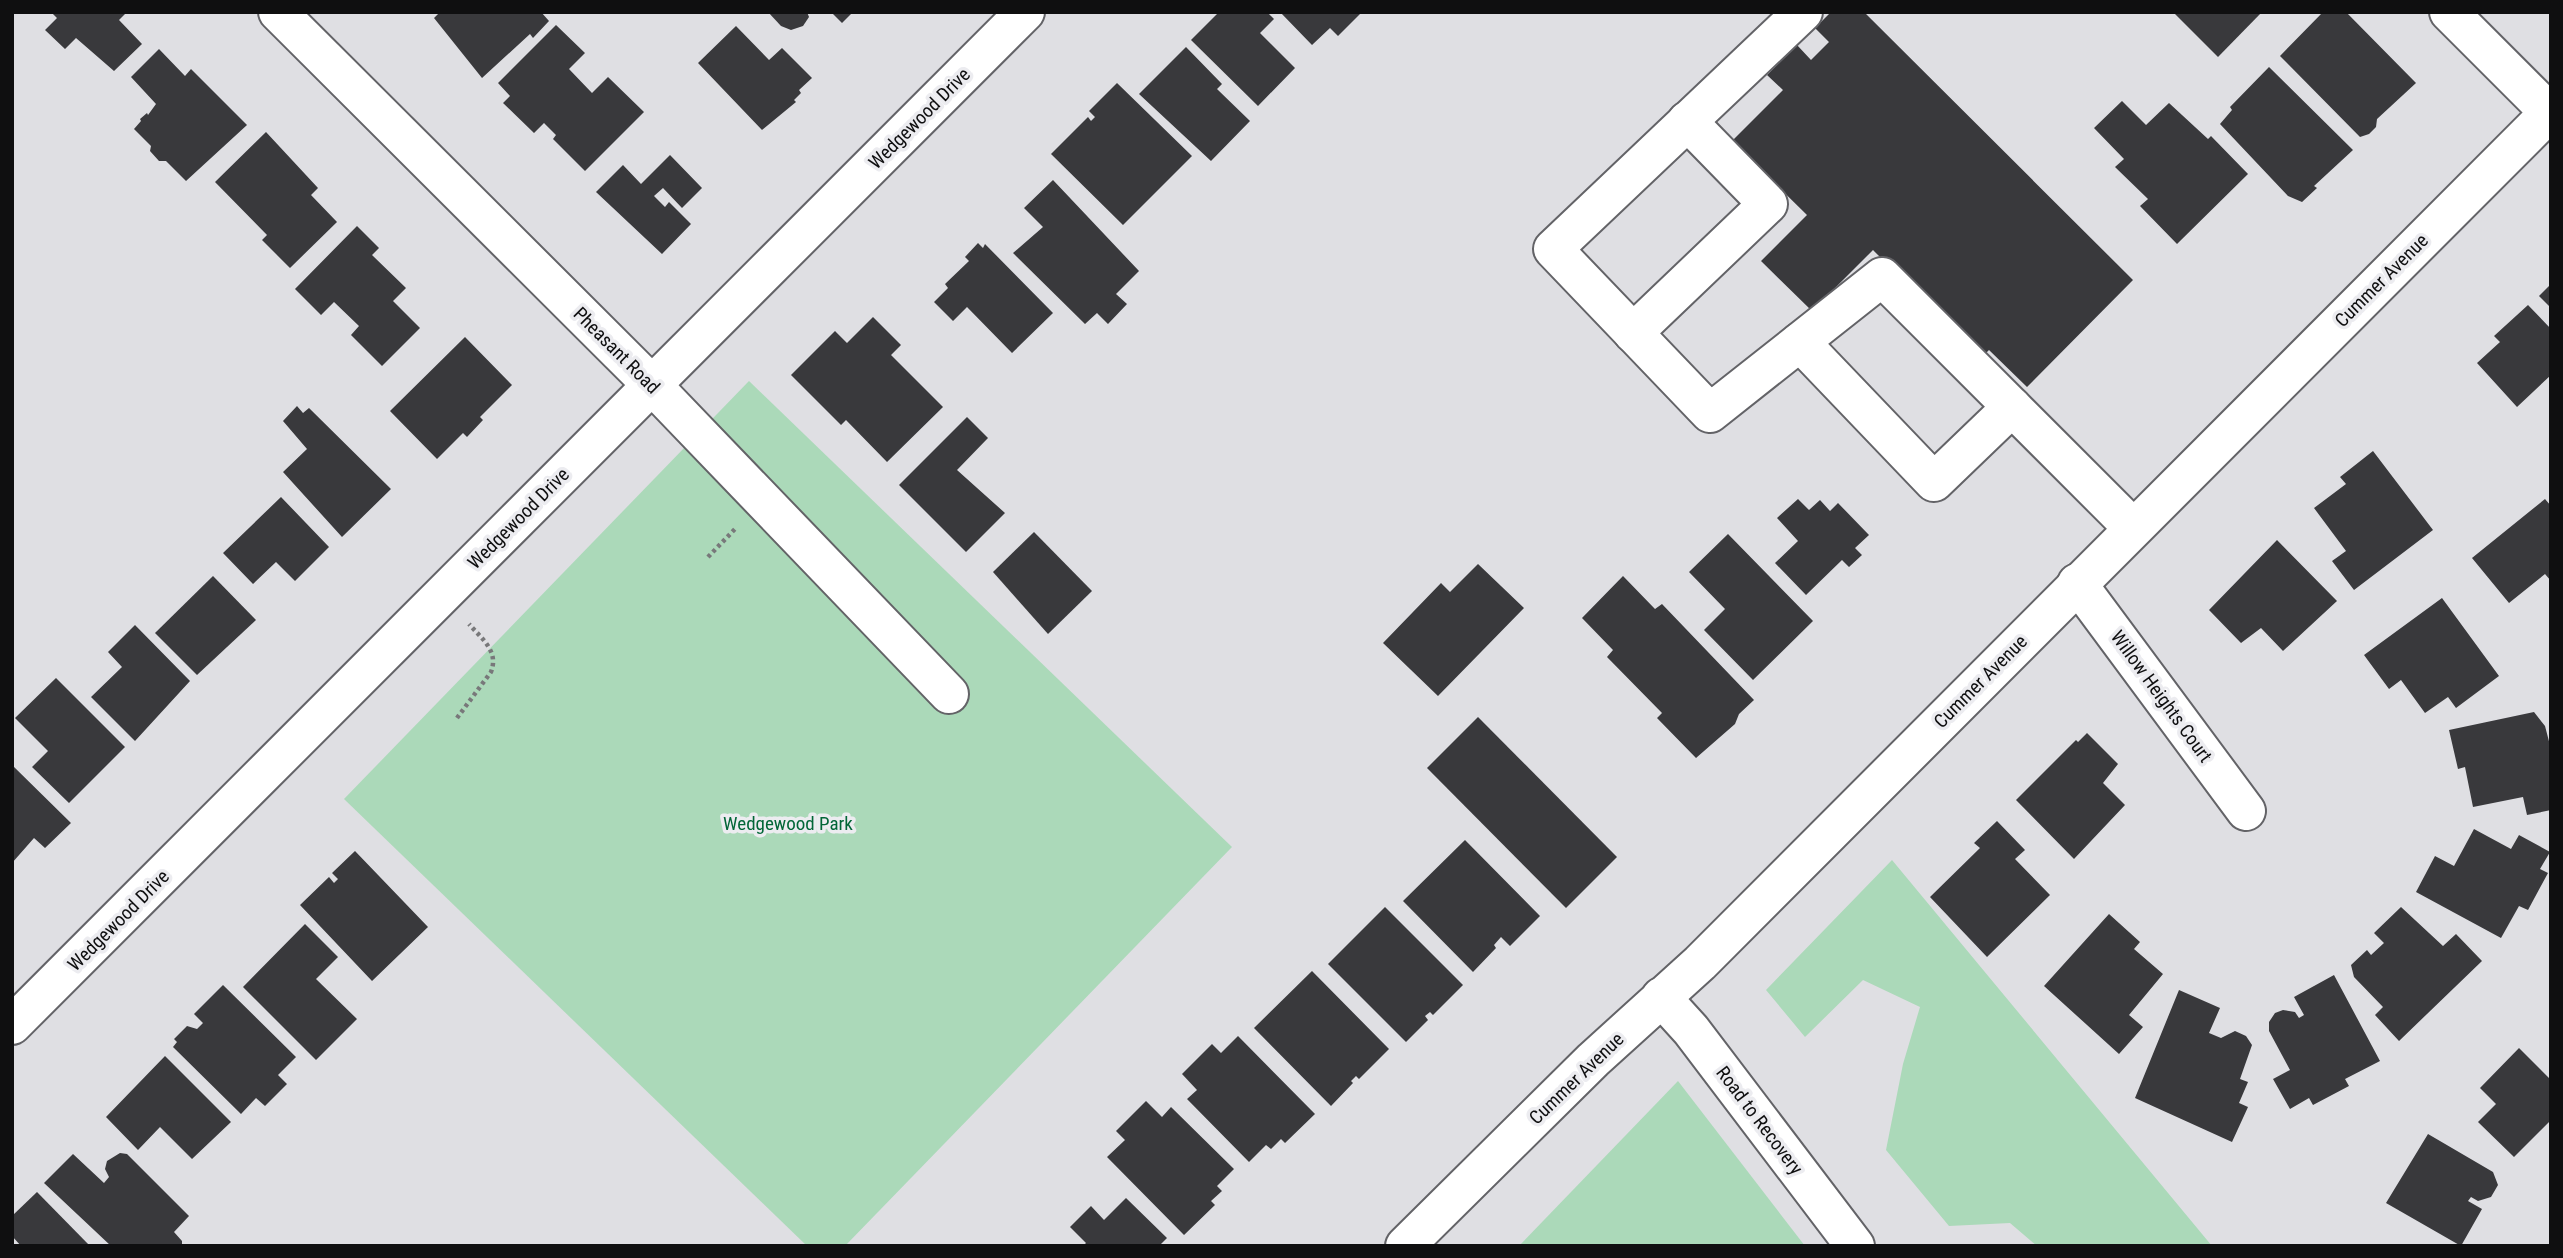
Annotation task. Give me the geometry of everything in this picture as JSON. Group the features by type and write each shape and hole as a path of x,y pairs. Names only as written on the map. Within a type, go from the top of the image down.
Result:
{"street":[{"name":"Pheasant Road","path":"278,12 651,384 949,694"},
{"name":"Wedgewood Drive","path":"12,1025 1025,12"},
{"path":"1803,12 1553,249 1710,413 1882,276 2133,528"},
{"path":"2449,12 2550,112"},
{"name":"Cummer Avenue","path":"1405,1246 1661,997 1700,963 2550,112"},
{"path":"1633,333 1768,204 1688,121"},
{"path":"1800,342 1934,482 2012,407"},
{"name":"Willow Heights Court","path":"2077,583 2246,811"},
{"name":"Road to Recovery","path":"1661,997 1691,1030 1855,1246"}],"path":[{"path":"443,595 489,647 494,658 491,672 457,718"}],"green space":[{"name":"Wedgewood Park","path":"749,381 1232,847 845,1246 807,1246 344,799"},
{"path":"1892,860 2212,1246 2037,1246 2010,1223 1949,1226 1886,1150 1903,1064 1920,1007 1863,980 1805,1037 1766,990"},
{"path":"1678,1081 1805,1246 1519,1246"}],"building":[{"path":"51,12 127,12 119,20 142,44 114,71 76,38 65,49 45,30 57,18"},
{"path":"440,12 541,12 549,21 533,38 530,34 482,78 434,18"},
{"path":"768,12 807,12 809,17 803,26 791,30 781,26"},
{"path":"831,12 853,12 842,23"},
{"path":"1219,12 1267,12 1274,19 1260,33 1295,68 1258,106 1191,40"},
{"path":"1280,12 1362,12 1338,36 1330,28 1312,45"},
{"path":"1831,12 1864,12 2133,280 2027,387 1989,350 1981,358 1873,250 1812,311 1761,261 1807,215 1732,141 1783,90 1767,75 1797,45 1811,60 1829,42 1815,28"},
{"path":"2173,12 2262,12 2218,57"},
{"path":"2323,12 2346,12 2416,83 2377,119 2376,127 2369,134 2360,137 2280,56"},
{"path":"556,25 585,53 569,69 592,93 608,77 644,112 585,171 553,139 556,135 544,123 534,133 503,103 510,96 498,83"},
{"path":"736,26 769,60 782,48 812,78 799,90 801,93 794,100 796,102 762,130 698,63"},
{"path":"1186,47 1222,84 1217,89 1250,121 1211,161 1139,94"},
{"path":"159,49 185,76 191,69 247,125 186,181 166,161 159,161 150,151 151,146 134,129 140,119 147,113 148,115 156,104 131,77"},
{"path":"2269,67 2353,150 2314,186 2317,188 2302,202 2288,196 2220,124 2232,110 2230,107"},
{"path":"1117,83 1192,156 1123,225 1051,154 1088,117 1091,121 1095,117 1089,111"},
{"path":"2122,101 2146,125 2169,103 2208,139 2211,136 2248,174 2177,244 2140,206 2148,199 2115,167 2124,159 2094,128"},
{"path":"266,132 318,188 311,195 337,222 290,268 262,240 267,235 215,182"},
{"path":"670,155 702,188 682,208 663,188 654,196 665,207 669,202 691,224 662,254 596,192 623,165 641,184"},
{"path":"1053,180 1139,271 1116,294 1127,304 1108,324 1097,313 1085,324 1013,253 1043,227 1024,208"},
{"path":"357,226 379,248 372,255 406,288 393,301 420,328 382,366 351,335 359,326 334,302 321,315 295,289"},
{"path":"978,243 983,248 985,244 1053,313 1012,353 967,307 953,321 934,302 948,288 945,284 969,261 965,257"},
{"path":"2551,284 2551,308 2539,296"},
{"path":"2528,305 2551,329 2551,375 2517,407 2477,363 2500,342 2494,336"},
{"path":"873,317 901,345 891,355 943,407 887,462 846,420 841,425 791,375 835,331 847,343"},
{"path":"465,337 512,385 480,417 483,420 467,437 463,433 437,459 390,411"},
{"path":"297,406 303,413 309,408 391,489 342,537 283,472 307,449 283,421"},
{"path":"967,417 988,438 957,470 1005,513 966,552 899,485"},
{"path":"2373,451 2433,530 2354,590 2332,561 2346,551 2314,508 2346,484 2340,477"},
{"path":"281,497 329,547 295,581 276,562 253,584 223,553"},
{"path":"1798,499 1809,510 1820,500 1830,511 1838,503 1869,535 1855,548 1862,555 1849,567 1842,560 1806,595 1775,563 1798,541 1777,518"},
{"path":"2545,499 2551,506 2551,581 2545,574 2509,603 2472,558"},
{"path":"1034,532 1092,591 1048,634 993,572"},
{"path":"1728,534 1813,621 1753,680 1704,630 1725,609 1689,572"},
{"path":"2277,540 2337,601 2283,651 2261,628 2241,643 2209,610"},
{"path":"1478,564 1524,608 1438,696 1383,643 1441,583 1450,592"},
{"path":"213,576 256,620 197,675 155,633"},
{"path":"1623,576 1655,609 1662,604 1754,700 1739,714 1735,724 1696,758 1657,718 1662,713 1607,657 1613,650 1582,618"},
{"path":"2442,598 2499,676 2456,708 2448,697 2425,713 2401,680 2389,689 2364,655"},
{"path":"135,625 190,681 135,741 91,697 122,667 108,652"},
{"path":"56,678 125,747 69,803 32,767 48,751 15,718"},
{"path":"2534,712 2545,726 2551,749 2551,810 2527,815 2523,797 2473,807 2465,767 2458,769 2449,730"},
{"path":"1478,717 1617,857 1566,908 1427,768"},
{"path":"2087,733 2118,764 2103,783 2125,805 2074,859 2016,800 2076,740 2078,742"},
{"path":"12,765 71,823 45,848 34,838 12,863"},
{"path":"1997,821 2025,850 2015,859 2050,895 1987,957 1930,897 1980,848 1974,843"},
{"path":"2474,829 2511,849 2519,835 2550,852 2540,869 2548,873 2528,910 2519,906 2501,938 2416,892 2435,856 2454,866"},
{"path":"1465,840 1540,916 1510,946 1501,937 1494,945 1496,948 1473,972 1403,901"},
{"path":"355,851 428,927 372,981 300,905 329,877 334,883 338,879 332,873"},
{"path":"1385,907 1463,985 1433,1015 1430,1012 1425,1016 1428,1020 1406,1042 1328,964"},
{"path":"2401,907 2443,946 2456,934 2482,961 2399,1041 2375,1015 2383,1007 2354,977 2351,965 2367,950 2371,955 2384,943 2374,933"},
{"path":"2109,914 2140,942 2134,949 2163,974 2129,1015 2143,1027 2119,1054 2044,986"},
{"path":"305,924 338,957 316,979 357,1019 316,1060 243,987"},
{"path":"1312,971 1389,1049 1359,1079 1356,1076 1351,1081 1353,1083 1331,1106 1254,1028"},
{"path":"2334,975 2380,1061 2345,1079 2349,1086 2313,1105 2309,1098 2290,1109 2273,1079 2290,1070 2269,1031 2269,1022 2275,1013 2283,1010 2295,1012 2299,1018 2304,1015 2294,997"},
{"path":"223,985 296,1057 278,1075 287,1084 265,1106 256,1098 241,1114 173,1047 177,1042 174,1039 187,1026 197,1029 203,1023 194,1014"},
{"path":"2179,990 2220,1008 2209,1033 2221,1038 2235,1031 2246,1036 2252,1045 2240,1079 2248,1082 2239,1103 2248,1107 2232,1142 2135,1098"},
{"path":"1238,1036 1315,1114 1285,1143 1281,1139 1271,1149 1266,1145 1249,1162 1187,1099 1197,1090 1182,1074 1212,1044 1221,1053"},
{"path":"2519,1048 2551,1080 2551,1120 2514,1157 2478,1122 2496,1104 2480,1088"},
{"path":"165,1056 231,1122 192,1159 160,1127 138,1150 106,1117"},
{"path":"1146,1101 1162,1117 1171,1107 1234,1169 1217,1186 1222,1191 1211,1201 1215,1205 1184,1235 1107,1157 1125,1140 1116,1131"},
{"path":"2428,1134 2493,1172 2498,1185 2491,1197 2478,1201 2471,1197 2468,1201 2482,1209 2461,1246 2386,1203"},
{"path":"120,1153 127,1154 189,1216 174,1232 182,1241 182,1246 111,1246 44,1183 73,1154 104,1183 109,1177 105,1169 107,1161"},
{"path":"37,1192 90,1246 21,1246 12,1236 12,1216"},
{"path":"1126,1198 1167,1238 1159,1246 1083,1246 1086,1243 1070,1227 1091,1206 1104,1220"}]}
